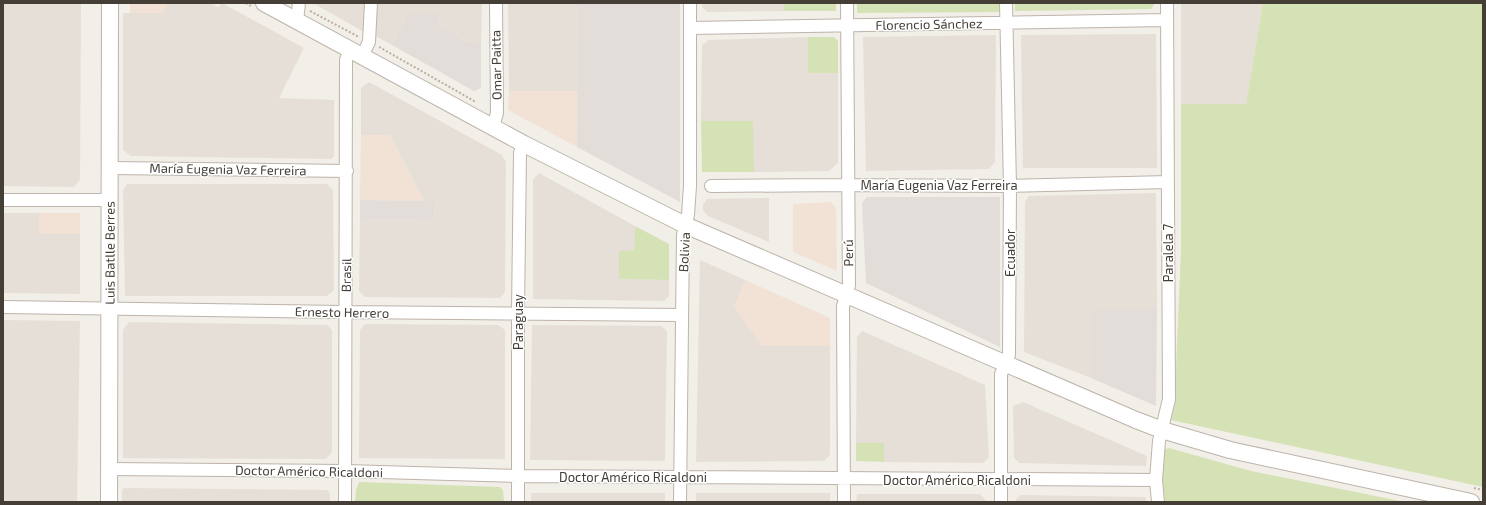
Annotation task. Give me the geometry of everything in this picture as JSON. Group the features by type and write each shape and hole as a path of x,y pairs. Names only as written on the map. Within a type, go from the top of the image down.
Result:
{"street":[{"name":"Luis Batlle Berres","path":"109,502 110,3"},
{"path":"264,3 299,10 360,49 493,127 685,225 1005,364 1162,430 1230,450 1469,494"},
{"path":"360,49 371,3"},
{"name":"Omar Paitta","path":"493,127 497,113 496,3"},
{"name":"Bolivia","path":"680,502 683,235 688,215 690,186 690,3"},
{"name":"Perú","path":"844,502 843,306 849,285 847,185 847,3"},
{"name":"Ecuador","path":"1002,502 1001,374 1009,355 1010,186 1006,3"},
{"name":"Paralela 7","path":"1158,502 1156,480 1159,441 1169,399 1167,3"},
{"name":"Florencio Sánchez","path":"690,28 1167,20"},
{"name":"Brasil","path":"345,502 347,170 346,60 360,49"},
{"name":"Paraguay","path":"518,502 520,153 524,144"},
{"name":"María Eugenia Vaz Ferreira","path":"110,168 347,170"},
{"name":"María Eugenia Vaz Ferreira","path":"711,186 1010,186 1168,182"},
{"path":"3,200 109,200"},
{"name":"Ernesto Herrero","path":"3,307 682,315"},
{"name":"Doctor Américo Ricaldoni","path":"109,469 346,471 518,476 844,480 1156,480"}],"path":[{"path":"299,10 360,49 477,102"},
{"path":"1469,494 1483,490"}],"shaded area":[{"path":"3,3 81,3 80,180 74,187 3,186"},
{"path":"130,3 168,3 162,13 130,13"},
{"path":"168,3 210,3 218,7 222,3 304,48 279,98 334,100 334,156 331,159 131,156 123,150 123,13 162,13"},
{"path":"313,3 366,3 364,32"},
{"path":"375,3 482,3 481,42 466,42 450,30 438,26 438,15 406,19 392,45 374,35"},
{"path":"508,3 578,3 578,91 509,91"},
{"path":"578,3 680,3 680,202 577,147"},
{"path":"702,3 784,3 783,11 707,12 702,7"},
{"path":"1181,3 1263,3 1246,104 1181,104"},
{"path":"406,14 438,14 438,26 450,30 466,42 481,42 481,88 474,91 392,45 406,19"},
{"path":"1156,34 1157,168 1023,168 1021,35"},
{"path":"996,35 995,162 989,169 866,171 863,37"},
{"path":"808,37 808,73 838,73 838,163 829,171 754,172 752,121 701,121 702,45 709,40"},
{"path":"369,82 502,155 506,162 505,292 500,298 365,297 359,291 360,219 434,220 435,201 424,201 390,135 361,135 361,88"},
{"path":"509,91 578,91 577,147 508,110"},
{"path":"361,135 390,135 424,201 360,200"},
{"path":"539,173 635,226 634,250 619,279 669,280 669,296 664,301 533,299 533,179"},
{"path":"127,184 327,184 333,190 334,290 327,296 125,296 123,190"},
{"path":"1156,193 1157,310 1091,310 1091,378 1024,352 1025,202 1029,196"},
{"path":"867,197 1000,197 1000,347 866,283 862,203"},
{"path":"769,198 769,242 708,216 703,210 703,205 707,199"},
{"path":"360,200 435,201 434,220 360,219"},
{"path":"831,202 836,208 837,271 793,252 793,204"},
{"path":"3,213 39,213 39,234 80,234 80,294 3,293"},
{"path":"39,213 80,213 80,234 39,234"},
{"path":"700,260 745,280 734,307 781,346 830,346 830,455 824,461 696,462"},
{"path":"745,280 830,318 830,346 762,346 734,307"},
{"path":"1091,310 1157,310 1156,406 1091,378"},
{"path":"3,320 80,321 77,502 3,502"},
{"path":"129,322 327,325 332,330 332,452 326,459 123,458 123,330"},
{"path":"365,324 498,325 505,330 505,459 359,458 360,330"},
{"path":"532,325 661,326 667,331 665,461 530,460"},
{"path":"862,331 985,385 989,457 983,463 884,462 884,443 856,443 857,337"},
{"path":"1023,402 1147,456 1146,466 1019,463 1014,458 1013,406"},
{"path":"124,488 327,490 330,494 330,502 122,502 122,490"},
{"path":"531,493 665,493 665,502 531,502"},
{"path":"696,493 830,493 830,502 696,502"},
{"path":"857,494 980,494 987,502 856,502"},
{"path":"1020,495 1146,497 1146,502 1014,502"}],"green space":[{"path":"784,3 836,3 836,11 783,11"},
{"path":"857,3 999,3 999,12 857,13"},
{"path":"1015,3 1155,3 1151,9 1015,11"},
{"path":"1263,3 1483,3 1483,487 1171,420 1175,392 1181,251 1181,104 1246,104"},
{"path":"808,37 834,37 838,41 838,73 808,73"},
{"path":"701,121 753,121 754,172 702,172"},
{"path":"635,226 669,244 669,280 619,279 619,251 634,250"},
{"path":"856,443 884,443 884,462 856,461"},
{"path":"1169,448 1251,471 1405,502 1165,502 1162,469 1164,450"},
{"path":"359,482 500,487 503,490 504,502 355,502 356,490"}]}
